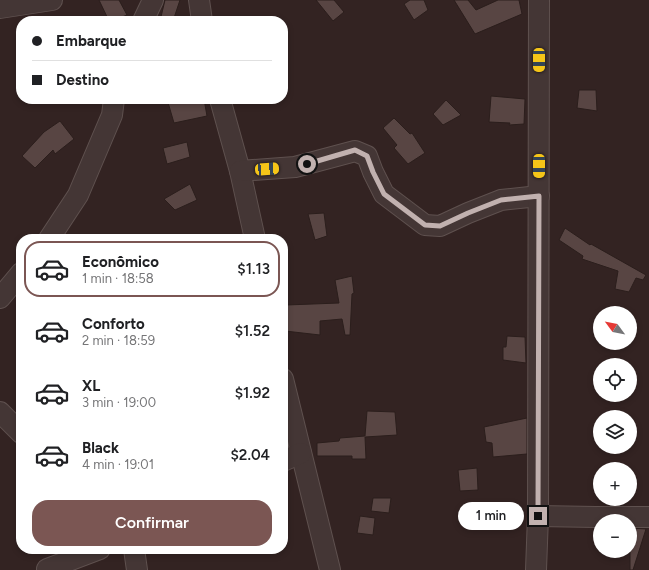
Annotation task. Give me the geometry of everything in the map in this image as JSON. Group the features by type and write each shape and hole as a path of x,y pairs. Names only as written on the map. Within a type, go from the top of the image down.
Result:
{"street":[{"path":"0,8 52,0"},
{"path":"145,16 153,0"},
{"path":"199,0 201,16"},
{"path":"536,570 538,516 539,0"},
{"path":"52,234 78,194 112,115 113,104"},
{"path":"221,104 240,171 254,234"},
{"path":"240,171 295,167 355,150 367,156 384,194 425,225 440,226 501,200 539,196"},
{"path":"0,298 16,279"},
{"path":"0,412 16,428"},
{"path":"288,422 292,457 330,570"},
{"path":"538,516 596,518 649,517"},
{"path":"46,568 86,554"},
{"path":"135,554 137,570"}],"building":[{"path":"99,0 119,0 127,15 124,16 107,16"},
{"path":"165,0 180,0 175,16 161,16"},
{"path":"316,0 334,0 344,12 333,21"},
{"path":"410,0 424,0 428,10 414,20 404,4"},
{"path":"454,0 468,0 476,10 498,0 519,0 522,14 475,34"},
{"path":"579,90 596,90 597,111 577,108"},
{"path":"491,96 525,99 524,124 509,125 510,123 489,122"},
{"path":"446,100 461,115 443,125 433,114"},
{"path":"168,104 205,104 207,116 174,123"},
{"path":"394,118 410,134 412,133 425,153 408,164 394,148 397,145 383,128"},
{"path":"60,121 74,139 55,154 53,150 35,168 22,156 44,132"},
{"path":"187,142 190,157 167,164 163,148"},
{"path":"190,184 197,200 175,210 164,199"},
{"path":"324,213 327,236 315,240 308,214"},
{"path":"565,228 590,245 591,244 646,275 643,280 636,278 629,292 615,289 618,271 582,259 583,256 559,240"},
{"path":"352,276 354,293 352,294 350,335 345,335 342,319 320,321 320,335 288,331 288,305 339,303 335,280"},
{"path":"507,336 525,337 526,363 503,360 503,347 506,347"},
{"path":"367,411 395,412 397,435 365,437 366,459 352,459 352,456 317,456 317,443 339,441 340,438 365,436"},
{"path":"527,418 527,454 493,457 492,443 486,442 484,427"},
{"path":"477,468 478,490 460,491 458,470"},
{"path":"373,498 391,498 389,513 371,511"},
{"path":"360,516 375,518 373,535 357,533"},
{"path":"637,528 646,529 637,557"},
{"path":"630,558 637,558 633,570 630,570"}],"route":[{"path":"307,164 355,150 367,156 384,194 425,225 440,226 501,200 539,196 538,516"}]}
